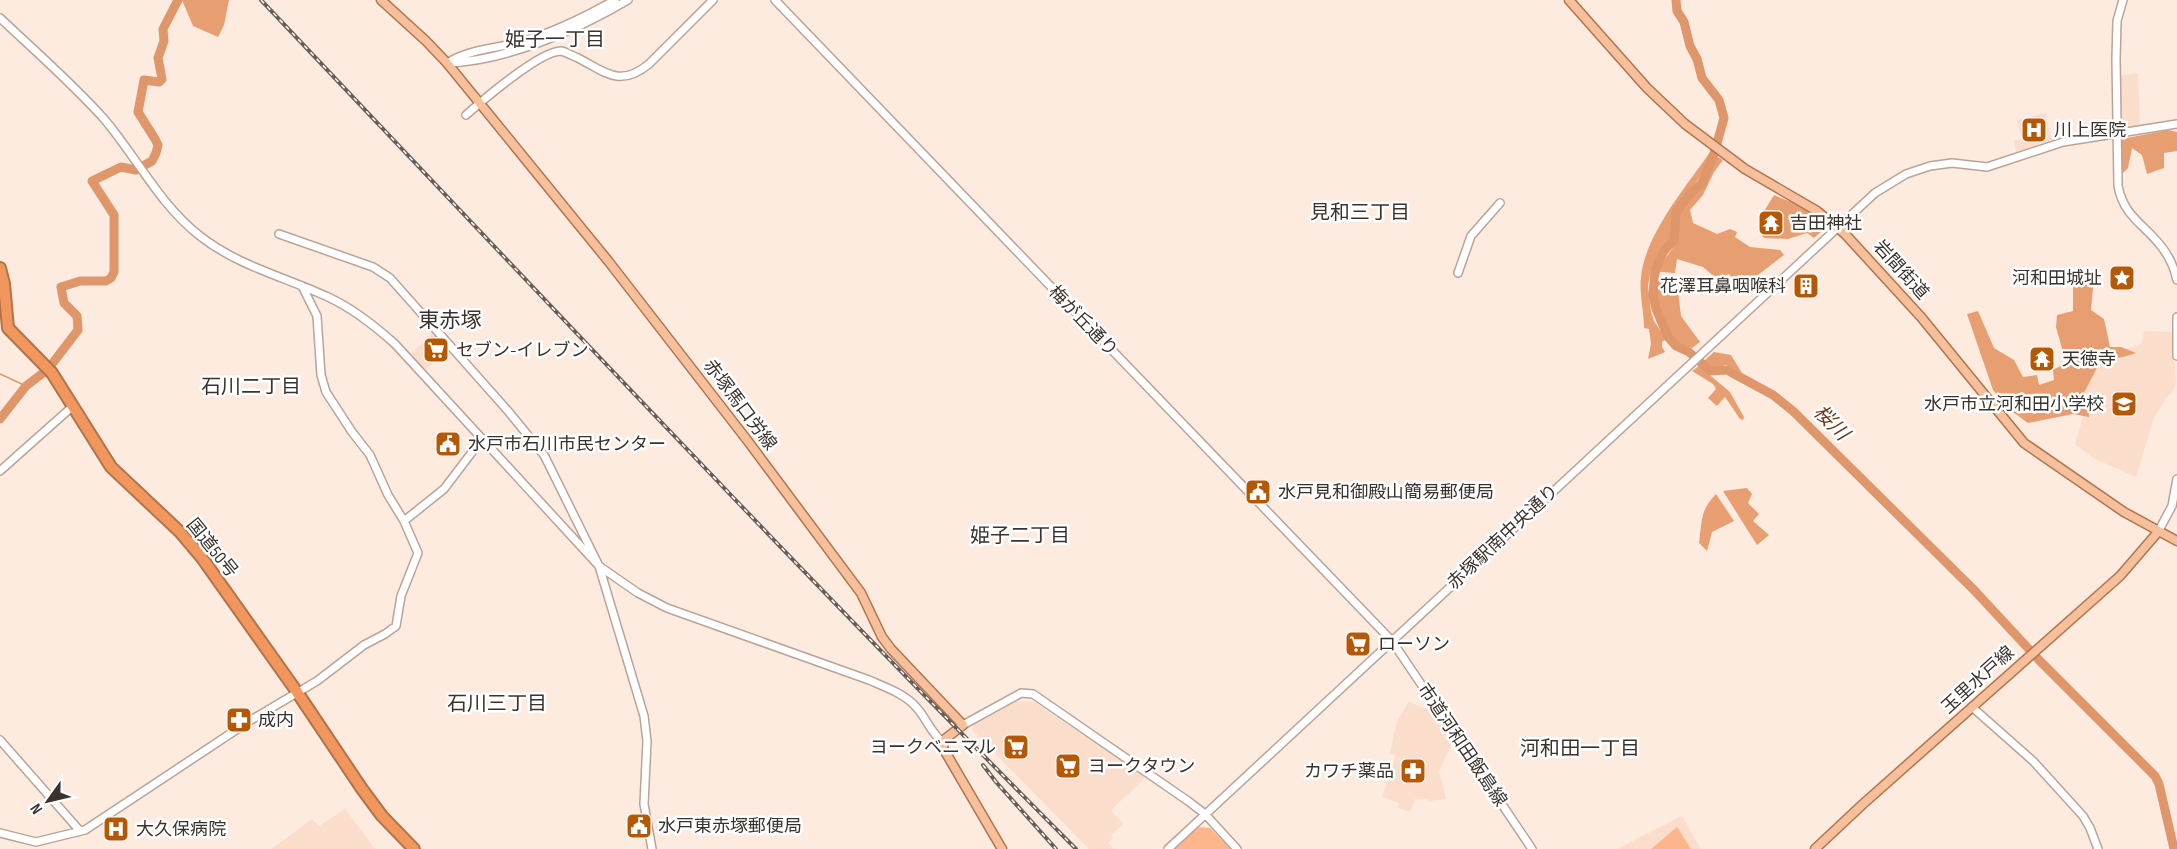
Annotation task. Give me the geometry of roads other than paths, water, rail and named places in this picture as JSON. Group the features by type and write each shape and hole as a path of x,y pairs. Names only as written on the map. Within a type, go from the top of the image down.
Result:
{"highway":[{"name":"国道50号","path":"0,268 4,284 3,324 52,373 111,468 190,544 297,692 373,804 414,849"}],"main road":[{"name":"赤塚馬口労線","path":"381,0 447,63 644,307 861,593 891,649 963,725"},
{"name":"岩間街道","path":"1569,0 1660,101 1712,145 1745,169 1817,211 1837,226 1922,317 2025,443 2113,504 2177,541"},
{"name":"玉里水戸線","path":"1815,849 2120,576 2158,532"},
{"path":"963,725 943,742 943,748 1002,849"}],"street":[{"path":"447,63 465,55 543,35 615,0"},
{"path":"447,63 480,58 538,43 584,24 628,0"},
{"path":"466,115 531,65 555,52 565,52 616,77 638,72 649,64 713,0"},
{"name":"梅が丘通り","path":"775,0 1392,641"},
{"path":"2123,0 2117,26 2116,174 2119,193 2132,217 2167,254 2177,280"},
{"path":"0,18 4,26 100,115 172,209 202,238 250,266 335,301 380,330 405,354 598,567 638,593 667,608 869,680 891,690 915,705 943,742"},
{"name":"赤塚駅南中央通り","path":"1168,849 1875,193 1895,180 1923,168 1952,163 1987,167 2063,142 2177,124"},
{"path":"1458,273 1471,236 1500,203"},
{"path":"279,234 373,267 398,285 544,455 598,567 647,728 644,804 652,849"},
{"path":"0,833 36,842 84,830 246,723 322,677 364,645 393,630 397,625 401,596 418,553 370,455 351,432 326,392 321,375 317,316 302,286"},
{"path":"2177,317 2177,356"},
{"path":"0,471 73,406"},
{"path":"404,521 444,489 482,439"},
{"path":"2158,532 2173,501 2177,479"},
{"name":"市道河和田飯島線","path":"1392,641 1532,849"},
{"path":"963,725 1016,695 1026,692 1033,694 1154,776 1205,814 1237,849"},
{"path":"1972,707 2033,761 2083,816 2098,849"},
{"path":"0,740 80,831"},
{"path":"31,849 36,842"}],"waterway":[{"path":"52,364 78,330 77,316 64,303 61,287 80,281 106,281 114,272 114,215 92,181 121,167 136,170 152,161 156,153 158,145 138,112 144,80 159,82 162,79 158,58 164,41 163,29 178,0"},
{"name":"桜川","path":"1676,0 1677,11 1684,22 1702,78 1719,100 1724,118 1714,154 1702,183 1676,212 1674,240 1664,251 1655,270 1653,295 1656,309 1668,337 1676,346 1689,352 1710,371 1727,370 1773,395 1793,411 1974,590 2039,660 2155,776 2159,784 2174,849"},
{"path":"0,419 26,386 43,373"},
{"path":"0,374 26,386"}],"railway":[{"path":"261,0 564,321 1076,849"},
{"path":"983,765 1056,849"}],"place":[{"name":"川上医院","path":"2034,130"},
{"name":"吉田神社","path":"1771,223"},
{"name":"河和田城址","path":"2122,278"},
{"name":"花澤耳鼻咽喉科","path":"1806,286"},
{"name":"セブン-イレブン","path":"436,350"},
{"name":"天徳寺","path":"2042,359"},
{"name":"水戸市立河和田小学校","path":"2124,404"},
{"name":"水戸市石川市民センター","path":"448,444"},
{"name":"水戸見和御殿山簡易郵便局","path":"1258,492"},
{"name":"ローソン","path":"1358,644"},
{"name":"成内","path":"239,720"},
{"name":"ヨークベニマル","path":"1016,747"},
{"name":"ヨークタウン","path":"1068,766"},
{"name":"カワチ薬品","path":"1413,771"},
{"name":"水戸東赤塚郵便局","path":"639,826"},
{"name":"大久保病院","path":"116,829"}],"district":[{"name":"姫子一丁目","path":"555,40"},
{"name":"見和三丁目","path":"1360,213"},
{"name":"東赤塚","path":"450,320"},
{"name":"石川二丁目","path":"251,387"},
{"name":"姫子二丁目","path":"1020,536"},
{"name":"石川三丁目","path":"497,704"},
{"name":"河和田一丁目","path":"1580,749"}]}
